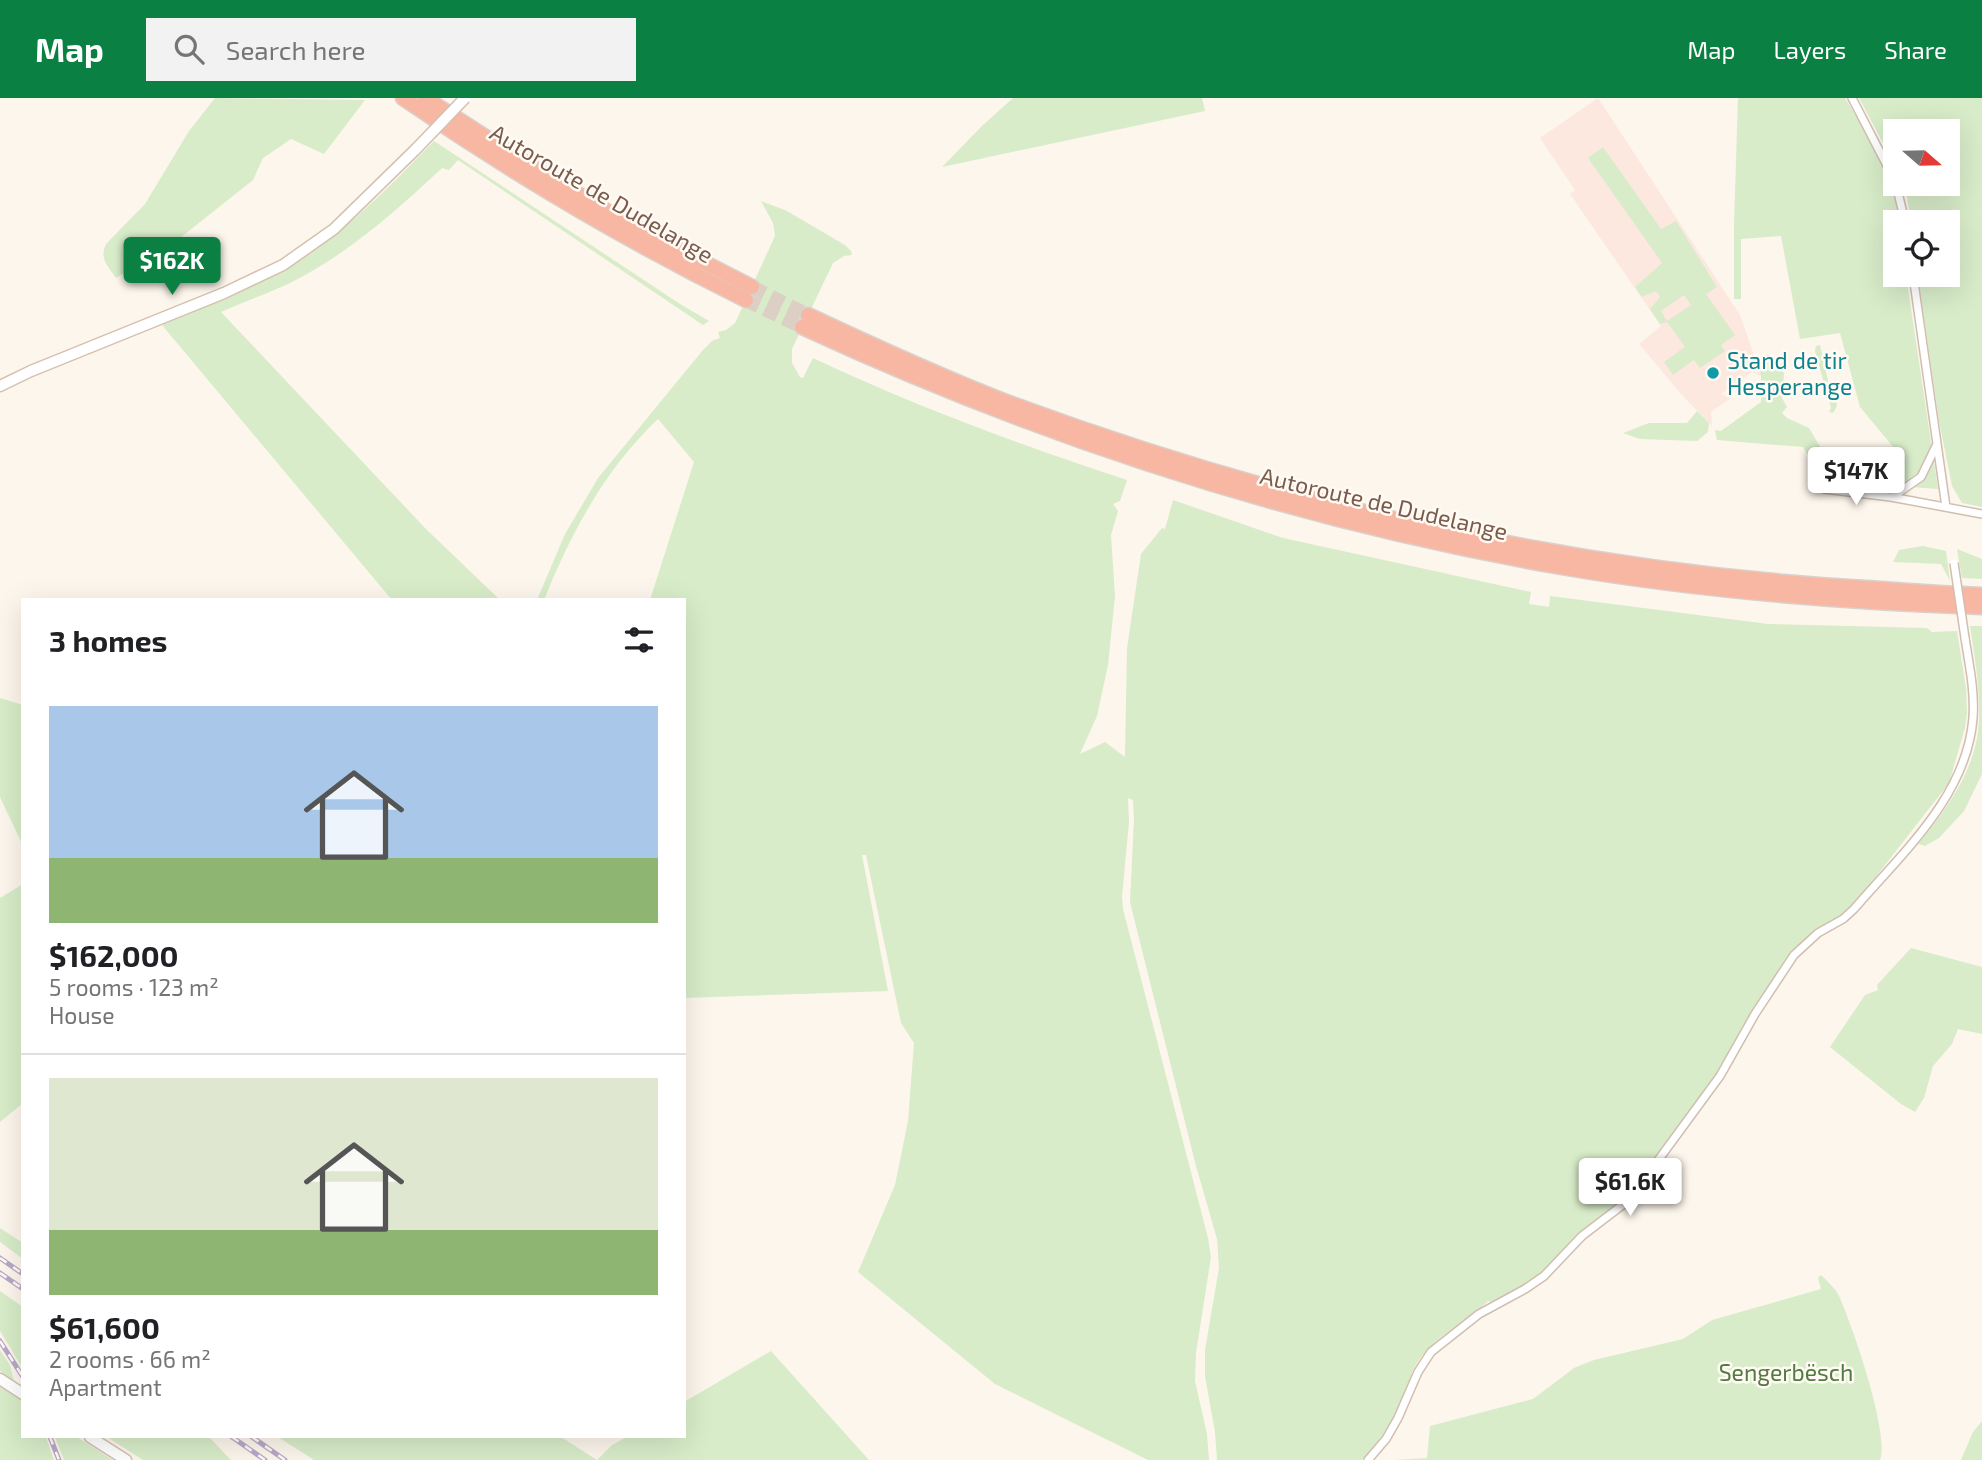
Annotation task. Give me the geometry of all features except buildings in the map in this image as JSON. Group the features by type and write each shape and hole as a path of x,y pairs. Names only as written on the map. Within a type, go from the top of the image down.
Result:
{"highway":[{"name":"Autoroute de Dudelange","path":"402,98 512,169 698,276 749,293 532,167 425,98"},
{"name":"Autoroute de Dudelange","path":"1982,595 1807,585 1650,567 1483,540 1361,512 1237,479 1067,424 805,321 930,383 1075,440 1232,489 1396,534 1562,567 1739,591 1857,601 1982,607"}],"main road":[{"path":"0,386 248,283 283,265 342,222 465,98"},
{"path":"0,1379 21,1393"},
{"path":"92,1438 126,1460"}],"street":[{"path":"1852,98 1883,158"},
{"path":"1915,287 1945,507"},
{"path":"1891,497 1920,477 1937,443"},
{"path":"1824,489 1891,497 1982,514"},
{"path":"1368,1460 1386,1439 1418,1372 1431,1353 1479,1314 1544,1276 1582,1236 1629,1200 1720,1076 1755,1014 1794,955 1818,933 1843,919 1854,909 1944,802 1967,751 1973,718 1972,689 1954,563"}],"shaded area":[{"path":"1598,98 1740,315 1761,376 1752,372 1721,394 1731,398 1711,412 1712,426 1639,344 1661,326 1570,194 1575,190 1540,138"}],"green space":[{"path":"215,98 365,100 324,154 291,139 263,158 253,180 180,238 116,278 104,258 106,244 145,204 189,131"},
{"path":"1013,98 1202,98 1205,111 942,167"},
{"path":"1738,98 1845,98 1883,166 1883,196 1894,196 1897,210 1883,210 1883,287 1908,287 1938,489 1823,481 1803,447 1717,440 1715,430 1721,431 1761,402 1761,376 1756,360 1769,360 1784,373 1782,398 1787,407 1782,413 1809,428 1825,455 1839,455 1846,448 1843,468 1835,479 1879,483 1904,477 1895,449 1860,407 1840,333 1800,339 1781,236 1741,239 1741,299 1734,299"},
{"path":"1859,98 1982,98 1982,507 1962,503 1952,486 1939,421 1920,287 1960,287 1960,210 1909,210 1907,196 1960,196 1960,119 1883,119 1883,143"},
{"path":"434,141 709,321 703,325 458,160 449,170 442,168 391,214 316,269 278,289 221,312 425,528 498,598 390,598 162,325 293,264 331,238"},
{"path":"1603,147 1661,229 1676,221 1717,287 1706,294 1735,335 1721,345 1725,351 1700,368 1694,360 1673,375 1664,362 1685,347 1667,322 1660,324 1650,309 1660,297 1656,291 1642,297 1635,287 1662,263 1588,158","holes":["1684,295 1691,305 1667,321 1661,311"]},
{"path":"761,201 785,210 845,245 852,255 844,256 833,263 792,349 792,363 800,377 803,378 813,358 968,424 1127,480 1120,501 1113,504 1118,511 1111,535 1115,596 1108,665 1097,716 1080,754 1105,742 1125,757 1127,648 1141,554 1162,528 1165,529 1173,500 1283,538 1531,592 1529,604 1549,607 1550,596 1768,624 1957,631 1967,713 1949,783 1843,919 1818,933 1794,955 1720,1076 1629,1200 1582,1236 1544,1276 1497,1304 1488,1301 1435,1342 1417,1363 1391,1421 1362,1460 1217,1460 1205,1376 1205,1350 1219,1268 1217,1239 1130,902 1133,800 1128,798 1123,909 1211,1257 1196,1353 1195,1381 1207,1434 1209,1460 1148,1460 995,1384 858,1272 895,1185 908,1121 914,1043 901,1023 866,855 862,855 888,991 686,998 686,598 651,598 694,462 658,419 622,459 591,503 545,598 538,598 565,534 598,478 703,350 712,341 720,338 718,332 735,323 775,236 773,223"},
{"path":"1820,345 1831,394 1844,392 1845,395 1836,400 1837,406 1833,413 1829,412 1831,408 1815,351 1816,346"},
{"path":"1697,411 1709,423 1708,432 1697,441 1640,439 1623,433 1649,423 1687,423"},
{"path":"1923,546 1946,551 1950,581 1941,564 1893,562 1899,550"},
{"path":"1957,549 1982,559 1982,579 1962,578"},
{"path":"1970,626 1982,626 1982,774 1964,811 1939,838 1925,846 1918,844 1955,792 1975,748 1979,705"},
{"path":"0,698 21,704 21,842 0,797"},
{"path":"21,885 21,1105 0,1122 0,898"},
{"path":"1911,948 1982,967 1982,1034 1958,1029 1952,1044 1933,1066 1924,1098 1915,1112 1901,1104 1830,1047 1865,995 1878,990 1877,985"},
{"path":"0,1228 21,1242 21,1258 0,1242"},
{"name":"Sengerbësch","path":"1821,1275 1839,1296 1860,1354 1880,1427 1880,1460 1393,1460 1427,1458 1430,1426 1533,1399 1574,1368 1594,1360 1683,1339 1712,1320 1821,1289 1818,1278"},
{"path":"0,1291 21,1306 21,1366 0,1331"},
{"path":"0,1350 10,1365 14,1382 0,1371"},
{"path":"771,1351 869,1460 597,1460 611,1446 624,1438 686,1438 686,1401"},
{"path":"0,1385 21,1397 21,1438 46,1438 54,1460 0,1460"},
{"path":"1982,1421 1982,1460 1961,1460 1973,1432"},
{"path":"55,1438 79,1438 113,1460 64,1460"},
{"path":"109,1438 210,1438 231,1460 143,1460"},
{"path":"280,1438 563,1438 597,1460 314,1460"}],"tunnel":[{"path":"752,287 808,315"},
{"path":"746,300 802,327"}],"railway":[{"path":"0,1258 21,1273"},
{"path":"0,1273 21,1288"},
{"path":"0,1341 21,1374"},
{"path":"50,1438 59,1460"},
{"path":"233,1438 265,1460"},
{"path":"253,1438 285,1460"}],"place":[{"name":"Stand de tir Hesperange","path":"1713,373"}]}
